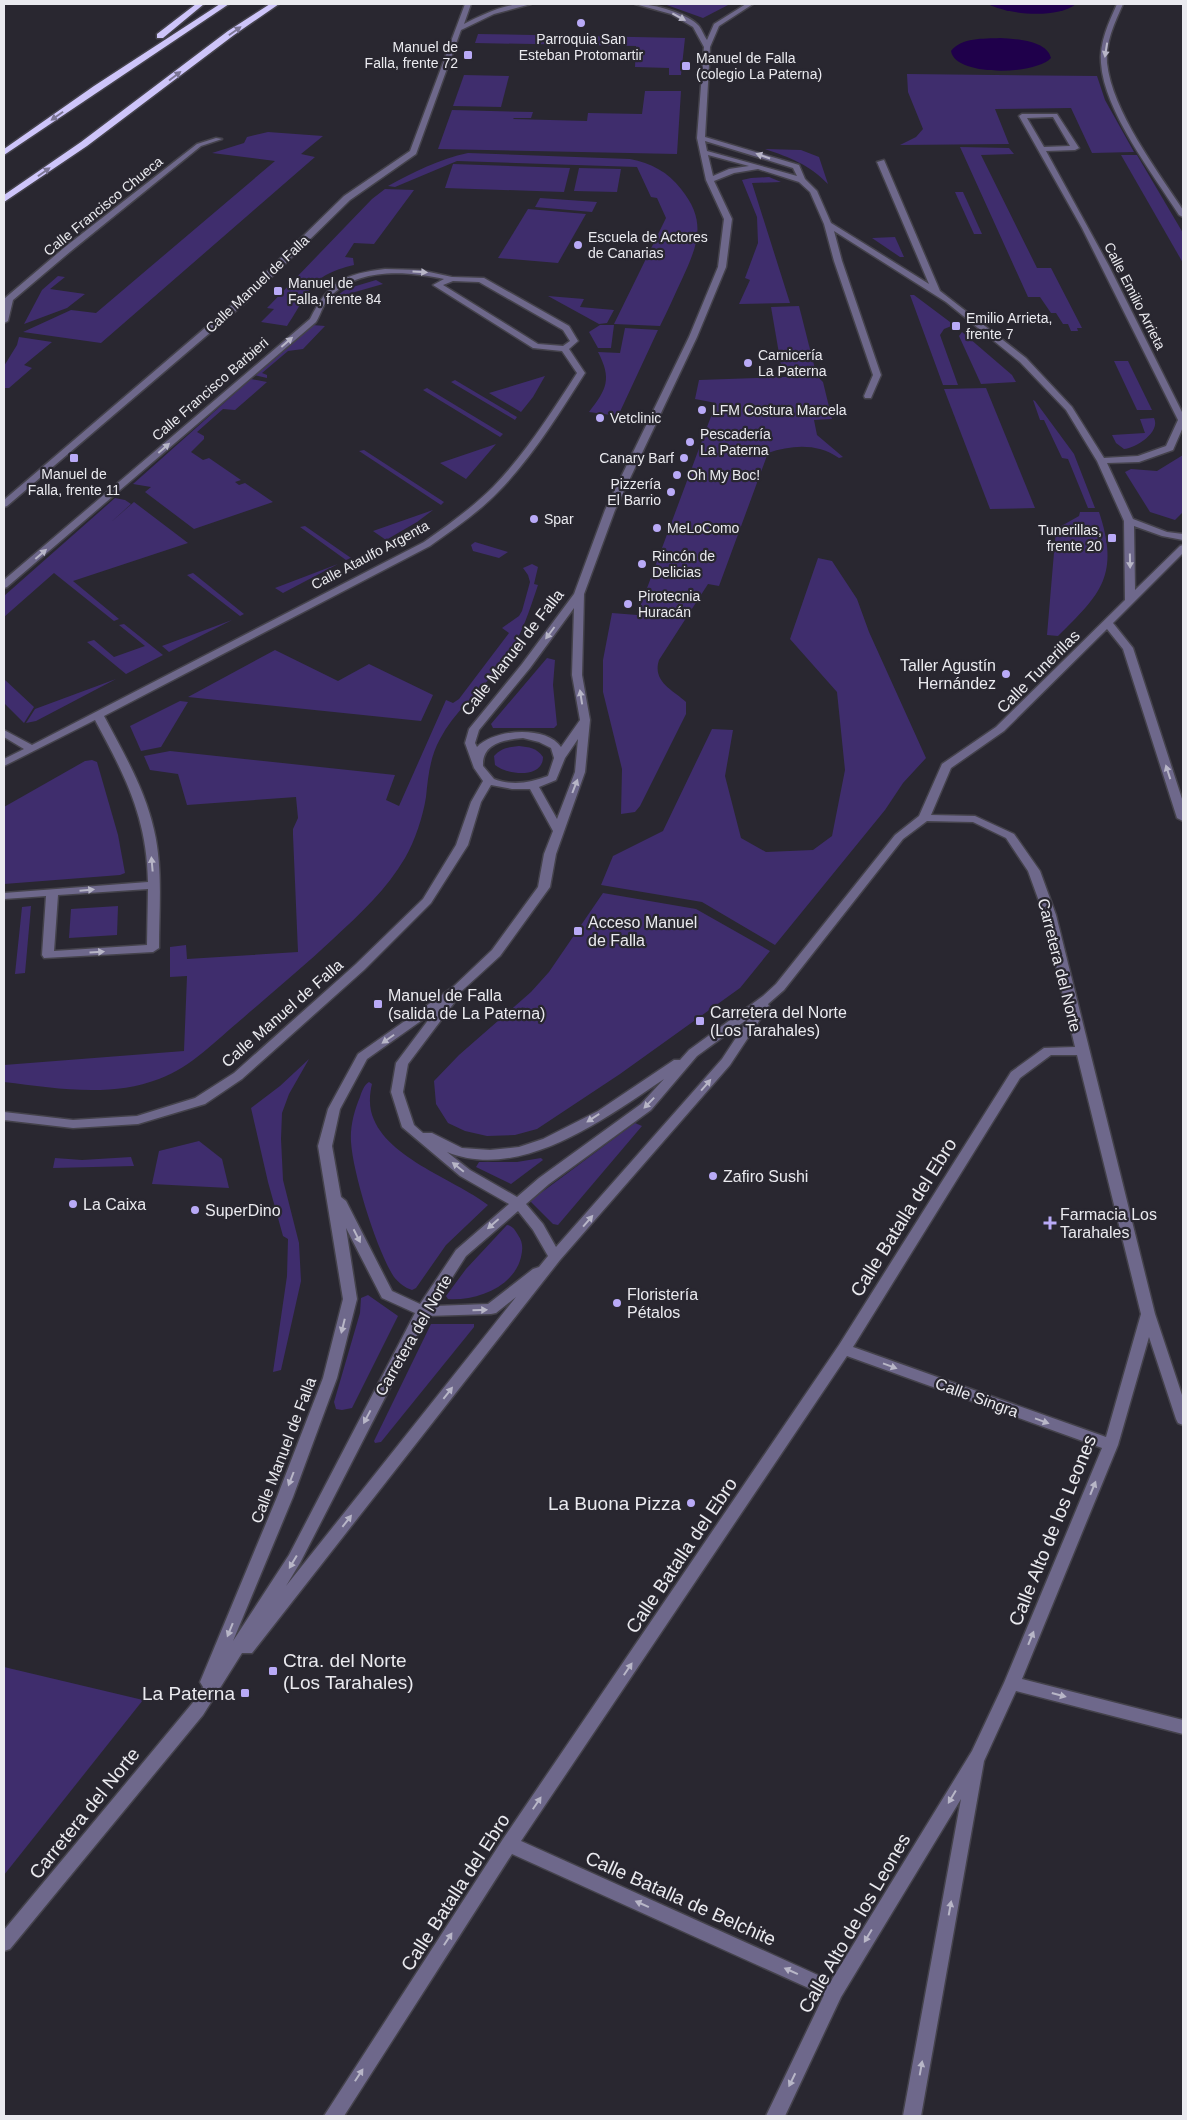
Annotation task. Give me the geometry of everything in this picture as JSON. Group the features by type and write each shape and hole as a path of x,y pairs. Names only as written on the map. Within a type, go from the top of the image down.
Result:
{"highway":[{"path":"97,88 200,4"},
{"path":"4,153 97,88 225,4"},
{"path":"4,199 84,144 231,33 274,4"}],"street":[{"name":"Calle Manuel de Falla","path":"4,504 243,300 347,198 413,152 468,4"},
{"path":"457,30 492,13 528,4"},
{"path":"638,4 673,13 696,26 707,48"},
{"name":"Calle Manuel de Falla","path":"477,760 470,743 474,729 526,666 579,594 610,510 693,337 722,267 728,219 710,180 701,138 707,48 716,25 750,4"},
{"path":"1120,4 1109,32 1104,62 1111,95 1183,215"},
{"name":"Calle Emilio Arrieta","path":"1042,149 1075,148 1055,116 1022,116 1042,149 1134,322 1182,420 1170,448 1139,459 1101,461"},
{"path":"701,138 796,167 802,180 813,191 828,224 838,261 878,375 868,396"},
{"name":"Calle Francisco Chueca","path":"6,302 68,249 199,145 218,139"},
{"path":"703,152 802,180"},
{"path":"881,162 936,291"},
{"path":"710,180 732,171 758,167"},
{"path":"828,224 878,257 936,291 1022,360 1069,409 1101,461 1128,521 1130,601"},
{"name":"Calle Francisco Barbieri","path":"4,585 313,320 325,297 348,278 384,271 426,272 452,279"},
{"path":"452,279 481,280 566,328 574,340 565,349 536,346 437,286 452,279"},
{"path":"4,321 6,302"},
{"name":"Calle Ataulfo Argenta","path":"4,763 427,544 467,516 504,480 546,427 581,373 565,349"},
{"path":"1128,521 1165,534 1183,536"},
{"name":"Calle Tunerillas","path":"924,818 946,766 1000,729 1183,548"},
{"name":"Calle Manuel de Falla","path":"197,1710 285,1497 330,1378 350,1299 325,1146 334,1109 362,1057 457,990 496,953 544,887 550,854 580,772 585,720 577,675 579,594"},
{"path":"1108,624 1128,648 1183,818"},
{"path":"52,893 48,955 153,948 153,885 149,831 132,782 98,715"},
{"path":"561,756 557,748 541,738 523,735 509,736 485,745 479,752 477,760 479,769 489,780 507,784 533,785 552,778 561,756 585,720"},
{"path":"4,733 30,748"},
{"name":"Calle Manuel de Falla","path":"4,1116 72,1124 138,1120 200,1101 238,1076 360,968 427,901 462,845 476,802 489,780"},
{"path":"533,785 558,831"},
{"name":"Carretera del Norte","path":"197,1710 295,1559 423,1311 461,1252 544,1181 646,1107 693,1053 767,999 786,979 899,837 924,818 975,819 1010,836 1034,871 1050,915 1148,1314 1183,1419"},
{"path":"4,896 153,885"},
{"name":"Calle Manuel de Falla","path":"408,1127 397,1092 402,1063 457,990"},
{"name":"Carretera del Norte","path":"4,1943 197,1710 555,1258 726,1062 767,999"},
{"name":"Calle Batalla del Ebro","path":"333,2116 509,1844 844,1349 1015,1075 1048,1051 1082,1051"},
{"path":"408,1127 460,1152 495,1155 532,1149 572,1132 693,1053"},
{"path":"408,1127 465,1173 518,1203 538,1227 555,1258"},
{"name":"Calle Manuel de Falla","path":"334,1192 387,1294 423,1311 491,1309 555,1258"},
{"name":"Calle Alto de los Leones","path":"775,2116 835,1991 978,1756 1012,1683 1110,1445 1148,1314"},
{"name":"Calle Singra","path":"844,1349 1110,1445"},
{"path":"1012,1683 1183,1727"},
{"name":"Calle Alto de los Leones","path":"912,2116 978,1756"},
{"name":"Calle Batalla de Belchite","path":"509,1844 835,1991"}],"shaded area":[{"path":"664,4 730,4 703,18"},
{"path":"988,4 1076,4 1068,9 1057,12 1033,14 1008,11"},
{"path":"478,34 685,38 681,75 669,75 669,68 635,67 636,46 475,43"},
{"path":"1000,38 1037,44 1048,52 1051,58 1043,64 1030,68 997,71 966,65 956,59 951,51 956,46 967,41"},
{"path":"907,74 1097,76 1105,100 1134,152 1092,153 1071,108 995,109 1009,144 900,145 916,137 923,129 908,92"},
{"path":"464,75 509,76 501,107 453,106"},
{"path":"645,91 681,91 677,154 438,149 452,110 533,112 531,118 513,119 587,121 588,113 642,114"},
{"path":"268,132 323,136 301,154 315,157 101,343 23,332 71,310 96,313 275,161 212,153 244,143 247,137"},
{"path":"960,147 1009,148 1014,154 981,155 1037,268 1051,268 1082,328 1077,328 1078,331 1071,331 1068,324 1063,324 1056,313 1051,313 1040,297 1028,297"},
{"path":"765,149 801,150 819,157 828,184 799,162"},
{"path":"468,153 630,159 645,163 665,173 676,183 689,201 697,222 697,233 693,254 660,326 614,324 666,218 657,198 651,197 637,167 457,161 395,187 388,186 437,162"},
{"path":"1121,155 1137,155 1183,233 1183,263"},
{"path":"453,164 570,168 564,192 445,188"},
{"path":"579,168 621,169 617,192 574,191"},
{"path":"769,177 781,182 752,183 790,303 739,304 750,280 745,278 758,243 757,217 742,180"},
{"path":"385,189 414,190 374,244 354,243 345,257 353,258 354,265 328,274 312,286 287,326 261,322 274,309 267,308 372,199"},
{"path":"955,192 963,192 982,234 974,234"},
{"path":"540,198 597,202 592,212 535,207"},
{"path":"528,209 586,214 558,263 498,258"},
{"path":"895,237 904,257 900,257 872,238"},
{"path":"58,276 65,277 50,289 85,294 67,308 24,324 42,290"},
{"path":"376,280 383,284 334,298 346,289"},
{"path":"910,295 914,295 954,325 944,329 940,335 958,385 943,385"},
{"path":"548,296 584,299 580,307 614,310 607,323 599,324"},
{"path":"799,306 815,369 782,371 771,307"},
{"path":"312,325 325,326 303,349 288,351 262,373 267,375 267,378 254,375"},
{"path":"600,325 614,325 611,348 598,348 589,332"},
{"path":"625,328 658,330 618,416 589,412 600,397 606,383 605,370 598,352 620,353"},
{"path":"962,332 1012,375 1016,382 981,384 959,336"},
{"path":"19,337 52,342 24,365 32,368 9,388 4,388 4,366 17,345"},
{"path":"1114,361 1128,361 1152,410 1137,410"},
{"path":"545,376 533,397 521,412 489,393"},
{"path":"817,376 823,382 832,419 814,420 817,435 843,457 839,458 822,450 804,447 786,448 768,453 719,586 708,584 659,660 658,674 661,680 686,702 686,714 640,806 635,812 621,814 622,769 603,692 603,660 612,613 637,615 716,403 695,399 699,380"},
{"path":"251,379 267,382 235,410 223,409 197,432 204,436 204,439 191,452 203,460 209,458 241,480 235,482 239,485 245,483 273,502 194,529 145,492 151,487 133,484"},
{"path":"455,380 517,417 515,420 451,382"},
{"path":"427,388 503,434 500,437 423,390"},
{"path":"986,388 1035,508 990,509 944,389"},
{"path":"1033,400 1074,454 1095,508 1088,508 1068,459 1062,458 1044,420 1040,420"},
{"path":"1154,418 1154,429 1151,434 1135,446 1124,449 1116,443 1112,435 1145,433 1140,419"},
{"path":"496,444 466,479 440,463"},
{"path":"364,450 444,502 441,505 359,451"},
{"path":"1183,455 1183,512 1175,520 1150,512 1125,472 1131,469 1157,471"},
{"path":"115,498 125,500 131,504 110,523 134,502 188,543 73,581 119,619 114,621 54,573 4,617 4,596"},
{"path":"433,510 417,522 386,540 373,531"},
{"path":"1080,512 1099,512 1108,552 1107,568 1102,582 1086,608 1058,636 1047,635 1056,529 1079,516"},
{"path":"305,526 351,558 346,560 300,527"},
{"path":"475,542 508,552 499,558 473,551 471,545"},
{"path":"818,558 832,561 857,599 869,632 926,758 903,783 885,810 775,945 702,902 601,885 613,856 663,831 712,729 733,730 725,776 741,838 766,852 813,850 832,836 845,770 837,692 790,639"},
{"path":"338,564 283,593 275,588"},
{"path":"532,564 538,567 534,584 538,585 516,641 504,662 459,712 440,739 432,760 423,812 412,844 390,880 363,911 213,1044 182,1068 171,1074 140,1085 101,1090 62,1089 4,1082 4,1065 184,1051 187,976 170,977 170,947 186,945 187,959 298,952 293,835 293,829 298,818 296,797 187,805 178,774 150,770 144,756 170,751 395,775 386,800 399,806 446,700 453,703 459,699 509,633 502,628 519,616 522,611 530,582 523,568"},
{"path":"193,573 244,614 240,616 187,575"},
{"path":"232,620 169,652 162,646"},
{"path":"124,624 163,655 126,674 87,642 94,640 114,657 145,646 119,625"},
{"path":"275,650 338,681 369,664 433,695 421,721 188,697"},
{"path":"547,658 555,660 553,685 557,725 554,728 493,728 491,724"},
{"path":"4,679 34,707 24,723 4,703"},
{"path":"116,679 36,721 26,723 35,709"},
{"path":"180,701 188,702 161,747 141,751 130,726"},
{"path":"519,746 533,749 541,754 543,757 537,769 531,772 515,773 495,765 494,756 499,751"},
{"path":"92,760 97,762 118,835 125,873 120,875 4,884 4,807 85,761"},
{"path":"603,893 696,909 770,951 740,988 620,1074 537,1129 515,1135 487,1136 465,1131 448,1123 436,1104 434,1081 459,1055 531,992 549,972"},
{"path":"31,906 25,973 15,974 22,907"},
{"path":"118,906 117,935 69,938 71,909"},
{"path":"309,1059 289,1094 282,1113 283,1180 299,1243 301,1281 281,1370 273,1372 287,1276 288,1239 283,1236 251,1108 280,1086"},
{"path":"369,1082 372,1084 370,1097 371,1111 378,1127 389,1141 421,1165 488,1205 446,1245 416,1288 412,1290 405,1287 394,1277 387,1265 373,1231 356,1173 351,1142 352,1125 364,1086"},
{"path":"635,1123 642,1126 558,1225 553,1224 530,1201"},
{"path":"199,1141 222,1159 229,1188 152,1184 159,1151"},
{"path":"131,1157 134,1166 53,1168 55,1158 82,1160"},
{"path":"541,1158 543,1160 511,1184 476,1167 479,1162 517,1162"},
{"path":"507,1225 515,1230 522,1246 517,1268 511,1276 502,1284 482,1294 470,1298 448,1299 446,1296 466,1269"},
{"path":"368,1295 398,1316 352,1408 336,1409 334,1402 360,1313 361,1298"},
{"path":"431,1324 474,1324 474,1327 381,1442 375,1443 374,1441"},
{"path":"4,1667 143,1700 4,1875"}],"place":[{"name":"Parroquia San Esteban Protomartir","path":"581,23"},
{"name":"Manuel de Falla, frente 72","path":"468,55"},
{"name":"Manuel de Falla (colegio La Paterna)","path":"686,66"},
{"name":"Escuela de Actores de Canarias","path":"578,245"},
{"name":"Manuel de Falla, frente 84","path":"278,291"},
{"name":"Emilio Arrieta, frente 7","path":"956,326"},
{"name":"Carnicería La Paterna","path":"748,363"},
{"name":"LFM Costura Marcela","path":"702,410"},
{"name":"Vetclinic","path":"600,418"},
{"name":"Pescadería La Paterna","path":"690,442"},
{"name":"Manuel de Falla, frente 11","path":"74,458"},
{"name":"Canary Barf","path":"684,458"},
{"name":"Oh My Boc!","path":"677,475"},
{"name":"Pizzería El Barrio","path":"671,492"},
{"name":"Spar","path":"534,519"},
{"name":"MeLoComo","path":"657,528"},
{"name":"Tunerillas, frente 20","path":"1112,538"},
{"name":"Rincón de Delicias","path":"642,564"},
{"name":"Pirotecnia Huracán","path":"628,604"},
{"name":"Taller Agustín Hernández","path":"1006,674"},
{"name":"Acceso Manuel de Falla","path":"578,931"},
{"name":"Manuel de Falla (salida de La Paterna)","path":"378,1004"},
{"name":"Carretera del Norte (Los Tarahales)","path":"700,1021"},
{"name":"Zafiro Sushi","path":"713,1176"},
{"name":"La Caixa","path":"73,1204"},
{"name":"SuperDino","path":"195,1210"},
{"name":"Farmacia Los Tarahales","path":"1050,1223"},
{"name":"Floristería Pétalos","path":"617,1303"},
{"name":"La Buona Pizza","path":"691,1503"},
{"name":"Ctra. del Norte (Los Tarahales)","path":"273,1671"},
{"name":"La Paterna","path":"245,1693"}]}
